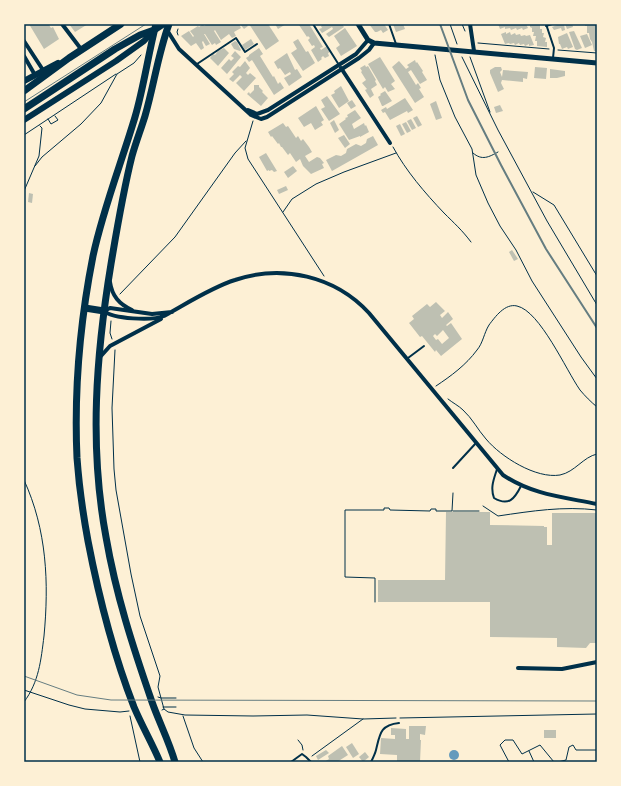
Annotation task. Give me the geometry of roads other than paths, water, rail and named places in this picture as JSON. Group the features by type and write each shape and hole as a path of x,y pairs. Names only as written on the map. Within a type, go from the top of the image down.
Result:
{"highway":[{"path":"24,91 81,49 121,24"},
{"path":"24,109 115,49 155,27 166,26 145,116 132,156 112,256 99,358 96,436 100,498 106,536 126,624 150,696 175,762"},
{"path":"155,27 137,110 100,226 93,255 80,347 77,389 77,458 82,506 95,578 104,614 132,710 160,762"},
{"path":"85,308 104,311"}],"main road":[{"path":"24,120 116,61 144,41 155,27"},
{"path":"24,81 69,58"}],"street":[{"path":"62,24 81,49"},
{"path":"358,24 368,40 374,43 597,63"},
{"path":"470,24 474,51"},
{"path":"166,26 178,48 242,107 254,116 261,119 267,117 342,70 369,50 374,43"},
{"path":"254,116 268,110 356,54 368,40"},
{"path":"24,41 44,70"},
{"path":"24,56 35,75"},
{"path":"339,65 390,143"},
{"path":"112,256 110,279 114,294 123,305 136,312"},
{"path":"104,311 112,315 147,319 162,317 224,284 248,276 267,273 282,272 305,276 334,286 347,293 370,313 503,475 521,486 537,492 597,504"},
{"path":"104,311 110,308 152,314 171,312"},
{"path":"99,358 106,349 171,312"},
{"path":"518,668 562,668 597,662"}],"lane":[{"path":"313,24 339,65"},
{"path":"388,24 396,44"},
{"path":"552,24 546,25 554,50 553,58"},
{"path":"196,65 236,38 245,52 257,44"},
{"path":"407,359 424,346"},
{"path":"453,468 476,443"},
{"path":"498,468 492,483 494,498 502,501 509,501 515,498 521,486"},
{"path":"371,762 376,752 380,734 387,726 399,723"},
{"path":"290,762 302,754 311,762"}],"water":[{"path":"454,750 459,755 454,760 449,755"}],"tram line":[{"path":"24,102 146,24"},
{"path":"24,676 77,695 111,700 597,701"}],"railway":[{"path":"440,24 468,100 501,165 546,249 597,328"}]}
